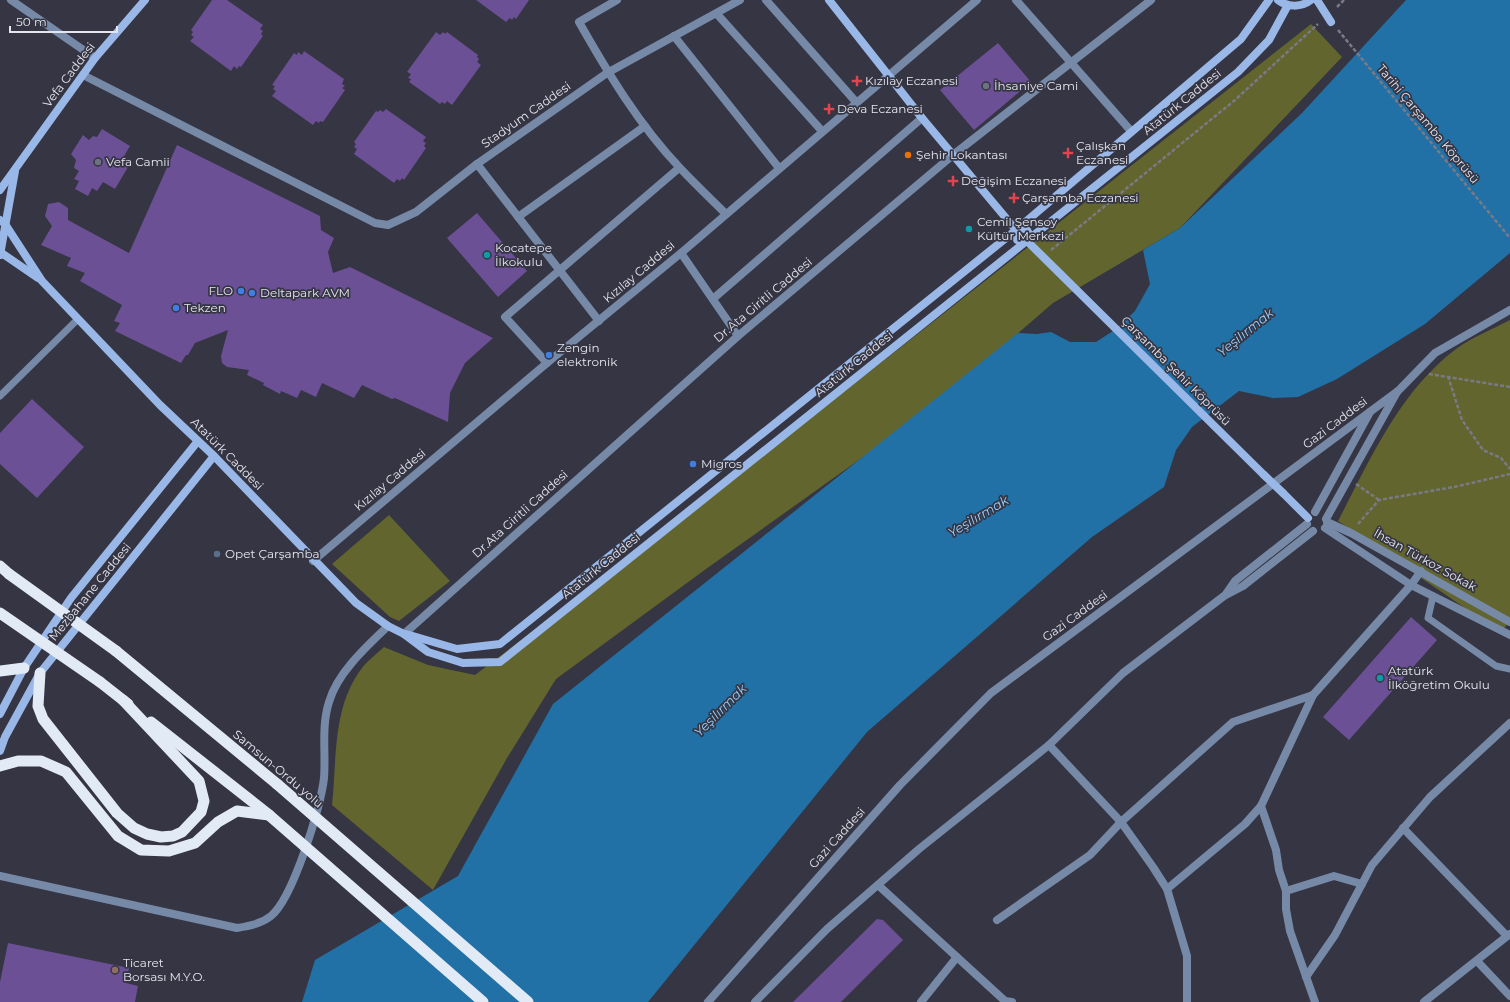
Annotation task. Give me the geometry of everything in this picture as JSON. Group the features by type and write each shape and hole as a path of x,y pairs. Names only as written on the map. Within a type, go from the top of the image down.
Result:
{"highway":[{"name":"Samsun-Ordu yolu","path":"3,569 116,651 277,784 528,1002"},
{"path":"0,613 100,682 269,815 483,1002"},
{"path":"0,671 24,668"},
{"path":"40,673 38,706 43,719 117,813 134,828 147,834 161,837 173,836 182,832 201,812 204,801 198,781 123,700"},
{"path":"0,766 18,761 41,761 66,772 118,836 141,850 169,851 195,843 218,822 237,811 269,815"}],"main road":[{"name":"Vefa Caddesi","path":"0,190 95,58 145,0"},
{"path":"828,0 922,118 1016,230"},
{"name":"Atatürk Caddesi","path":"404,634 415,635 457,649 500,644 1016,230 1241,39 1269,0"},
{"path":"1278,0 1288,5 1298,6 1311,0"},
{"path":"1317,0 1331,22"},
{"name":"Atatürk Caddesi","path":"42,281 160,405 214,456 356,603 388,626 404,634 428,652 463,663 500,662 1238,72 1269,40 1288,5"},
{"path":"16,168 3,222 1,253 42,281"},
{"path":"3,222 42,281"},
{"name":"Çarşamba Şehir Köprüsü","path":"1016,230 1022,228 1027,230 1029,234 1027,241 1283,493 1307,521"},
{"name":"Mezbahane Caddesi","path":"0,714 24,668 71,598 198,441"},
{"name":"Mezbahane Caddesi","path":"0,751 5,737 40,673 214,456"}],"street":[{"path":"11,0 95,58"},
{"path":"617,0 579,22 607,73 645,126 679,168 726,214"},
{"name":"Stadyum Caddesi","path":"599,320 477,164 607,73 717,14 740,0"},
{"path":"766,0 856,102"},
{"name":"Kızılay Caddesi","path":"314,561 547,363 681,254 822,131 977,0"},
{"path":"1016,0 1131,131"},
{"name":"Dr.Ata Giritli Caddesi","path":"404,634 738,336 953,155 1151,0"},
{"path":"717,14 822,131"},
{"path":"674,36 779,168"},
{"path":"83,75 375,223 388,225 416,212 477,164"},
{"path":"714,298 922,118"},
{"path":"518,217 645,126"},
{"path":"547,363 505,317 679,168"},
{"path":"681,254 714,298 738,336"},
{"name":"Gazi Caddesi","path":"708,1002 900,785 991,693 1398,391 1435,353 1510,310"},
{"path":"755,1002 827,929 919,848 1049,745 1123,673 1224,596 1243,586 1313,531 1319,532 1326,523 1348,479 1398,391"},
{"path":"1224,596 1235,581 1307,521 1315,512 1370,412"},
{"path":"1315,512 1322,513 1326,523 1411,585 1510,635"},
{"path":"1307,521 1313,531"},
{"name":"İhsan Türkoz Sokak","path":"1326,523 1351,533 1510,622"},
{"path":"1166,889 1245,824 1261,806 1313,695 1411,585 1421,571"},
{"path":"0,876 237,928 254,925 271,916 284,898 313,828 324,778 324,730 329,701 340,680 361,651 388,626"},
{"path":"997,920 1090,855 1121,822 1233,722 1313,695"},
{"path":"1306,976 1335,935 1372,865 1430,797 1510,723"},
{"path":"1049,745 1121,822 1154,867 1166,889 1188,956 1187,1002"},
{"path":"1261,806 1276,850 1279,870 1286,891 1286,909 1290,931 1316,1002"},
{"path":"1403,828 1508,935 1424,1002"},
{"path":"1286,891 1334,876 1362,884"},
{"path":"878,885 1005,1001 1012,1002"},
{"path":"921,1002 957,957"},
{"path":"1477,961 1510,996"}],"lane":[{"path":"0,396 78,319"},
{"path":"1433,596 1428,618 1496,666 1510,669"}],"path":[{"path":"1337,7 1344,0"},
{"name":"Tarihi Çarşamba Köprüsü","path":"1331,22 1510,238"},
{"path":"1043,257 1236,100 1318,24"},
{"path":"1416,372 1510,386"},
{"path":"1448,376 1462,420 1483,450 1501,458 1510,469"},
{"path":"1351,533 1379,500 1454,487 1510,474"},
{"path":"1348,479 1379,500"}],"green space":[{"path":"1311,24 1342,57 1180,228 1053,303 929,410 706,569 556,679 507,758 433,890 332,805 338,734 345,699 352,683 362,668 384,647 428,665 475,675 745,470"},
{"path":"1510,320 1510,622 1500,632 1338,521 1374,451 1402,406 1418,385 1436,366 1456,349"},
{"path":"389,515 450,581 399,621 390,617 332,564"}],"water":[{"name":"Yeşilırmak","path":"1406,0 1510,0 1510,253 1425,324 1337,379 1298,397 1273,398 1239,391 1192,427 1176,450 1164,487 1092,537 867,732 648,1002 302,1002 315,960 458,876 553,704 1018,333 1037,334 1051,332 1070,342 1096,342 1116,329 1135,311 1150,284 1143,250 1180,228 1302,113"}],"building":[{"path":"212,0 227,0 263,25 260,29 263,31 261,34 263,36 241,67 239,66 237,69 234,66 231,71 190,41 194,37 191,35 193,32 191,30"},
{"path":"476,0 529,0 516,19 514,17 512,20 510,18 506,22"},
{"path":"436,32 440,35 443,32 445,34 447,32 478,55 477,57 479,59 477,62 481,65 452,105 447,101 445,104 442,102 440,104 409,82 411,79 408,78 411,74 407,72"},
{"name":"İhsaniye Cami","path":"998,43 1031,82 974,130 940,90"},
{"path":"304,51 344,79 342,84 345,86 342,88 345,90 323,122 320,121 319,123 316,121 313,125 272,96 276,91 273,89 275,86 272,85 294,53 297,55 298,52 302,55"},
{"path":"386,109 426,137 423,141 426,143 424,146 426,148 404,180 402,178 400,181 397,179 394,183 354,154 357,149 354,147 356,144 354,142 376,111 378,112 380,110 383,112"},
{"name":"Vefa Camii","path":"102,129 130,146 120,163 128,167 115,189 103,182 97,191 92,188 88,196 75,189 79,181 74,179 79,171 74,168 76,160 71,154 83,135 89,140 93,136 97,137"},
{"name":"Deltapark AVM","path":"177,145 320,216 321,230 334,238 328,252 333,273 350,267 493,338 465,363 450,393 448,422 362,385 354,398 322,383 316,397 301,390 297,398 281,391 280,394 263,385 264,383 247,375 249,370 227,367 222,363 221,356 228,330 195,343 181,363 115,331 120,323 114,321 122,305 80,281 85,273 67,266 71,258 41,245 52,226 45,216 48,204 59,202 68,208 68,220 129,253"},
{"name":"Kocatepe İlkokulu","path":"477,213 527,271 498,297 447,238"},
{"path":"32,399 84,447 37,498 0,464 0,433"},
{"name":"Atatürk İlköğretim Okulu","path":"1411,617 1437,640 1349,740 1323,717"},
{"path":"877,919 883,920 903,940 841,1002 793,1002"},
{"name":"Ticaret Borsası M.Y.O.","path":"8,943 129,968 126,983 138,986 135,1002 0,1002 0,982"}],"place":[{"name":"Kızılay Eczanesi","path":"857,81"},
{"name":"İhsaniye Cami","path":"986,86"},
{"name":"Deva Eczanesi","path":"829,109"},
{"name":"Çalışkan Eczanesi","path":"1068,153"},
{"name":"Şehir Lokantası","path":"908,155"},
{"name":"Vefa Camii","path":"98,162"},
{"name":"Değişim Eczanesi","path":"953,181"},
{"name":"Çarşamba Eczanesi","path":"1014,198"},
{"name":"Cemil Şensoy Kültür Merkezi","path":"969,229"},
{"name":"Kocatepe İlkokulu","path":"487,255"},
{"name":"FLO","path":"241,291"},
{"name":"Deltapark AVM","path":"252,293"},
{"name":"Tekzen","path":"176,308"},
{"name":"Zengin elektronik","path":"549,355"},
{"name":"Migros","path":"693,464"},
{"name":"Opet Çarşamba","path":"217,554"},
{"name":"Atatürk İlköğretim Okulu","path":"1380,678"},
{"name":"Ticaret Borsası M.Y.O.","path":"115,970"}]}
